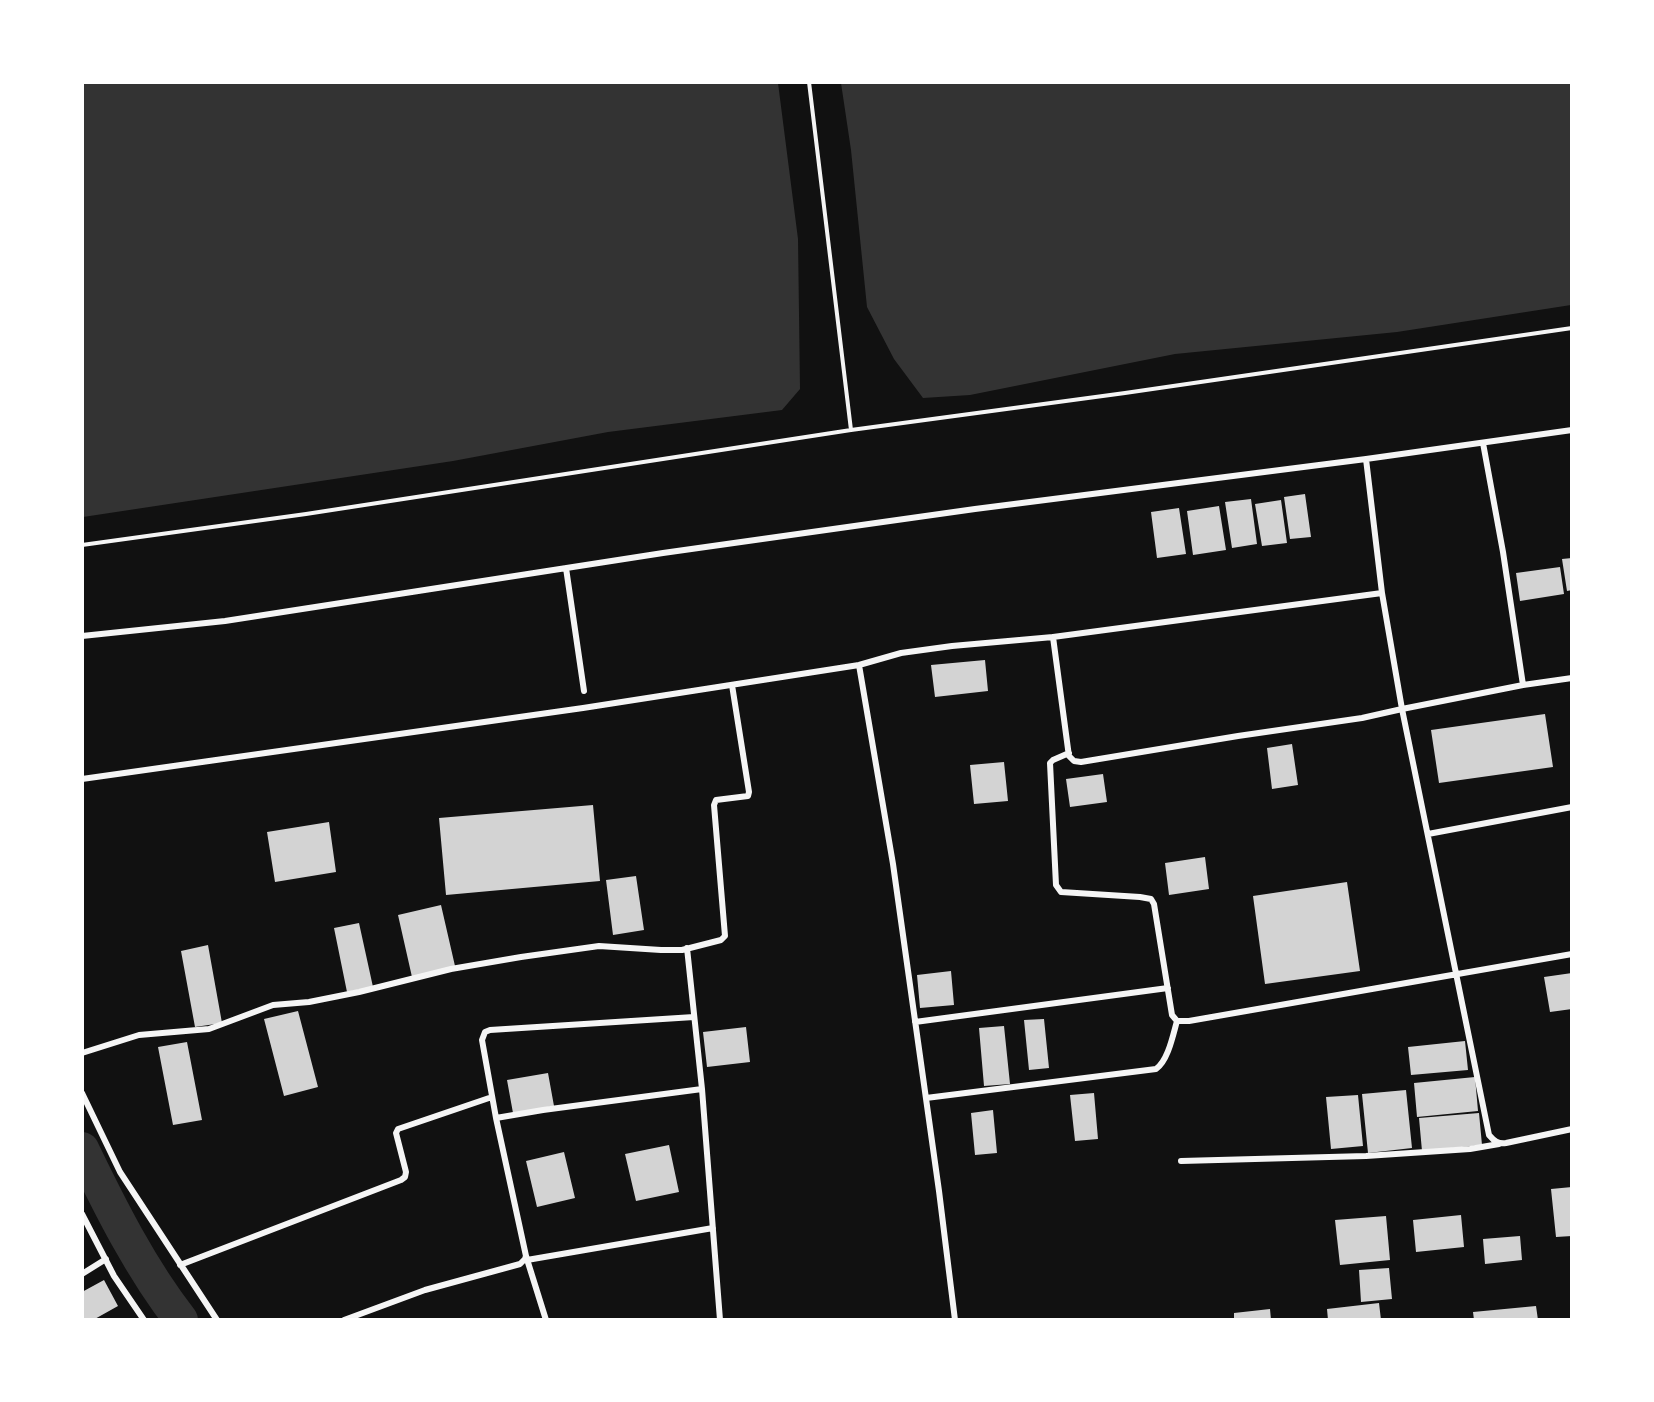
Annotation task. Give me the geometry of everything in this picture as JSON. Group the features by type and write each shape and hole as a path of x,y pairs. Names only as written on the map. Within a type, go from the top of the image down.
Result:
{"street":[{"path":"82,636 225,621 566,568 975,509 1572,430"},
{"path":"1483,443 1503,552 1523,685"},
{"path":"1366,459 1382,593 1402,709 1489,1136 1500,1144"},
{"path":"566,568 584,691"},
{"path":"82,779 583,708 859,665 901,653 1053,637 1382,593"},
{"path":"1053,637 1069,753 1074,761 1082,762 1362,718 1523,685 1572,678"},
{"path":"859,665 893,864 955,1320"},
{"path":"82,1053 139,1035 209,1029 273,1005 309,1002 359,992 451,969 599,946 661,950 687,948 721,940 725,936 714,805 716,800 748,796 749,792 732,685"},
{"path":"1069,753 1050,763 1056,885 1061,892 1151,899 1154,904 1172,1015 1177,1021"},
{"path":"1428,834 1572,807"},
{"path":"687,948 702,1089 720,1320"},
{"path":"1177,1021 1189,1021 1572,954"},
{"path":"915,1022 1168,988"},
{"path":"546,1320 527,1258 496,1118 482,1040 485,1032 694,1017"},
{"path":"926,1098 1156,1069 1162,1066 1177,1021"},
{"path":"496,1118 554,1108 702,1089"},
{"path":"82,1094 120,1173 217,1320"},
{"path":"180,1265 401,1180 405,1177 406,1172 396,1133 398,1130 492,1097"},
{"path":"1181,1161 1366,1156 1470,1149 1572,1130"},
{"path":"82,1214 114,1276 144,1320"},
{"path":"344,1320 425,1290 520,1264 527,1258 713,1228"},
{"path":"82,1274 106,1259"}],"path":[{"path":"809,82 851,430"},
{"path":"82,545 306,514 851,430 1572,328"}],"shaded area":[{"path":"82,83 778,83 798,239 800,389 782,410 608,432 453,461 83,517"},
{"path":"841,83 1571,83 1571,305 1397,332 1175,354 970,395 923,398 894,359 867,307 851,150"}],"building":[{"path":"1305,494 1311,537 1290,539 1284,497"},
{"path":"1251,499 1257,544 1232,548 1225,502"},
{"path":"1281,500 1287,543 1262,546 1255,504"},
{"path":"1219,506 1226,550 1193,555 1187,511"},
{"path":"1179,508 1186,554 1157,558 1151,512"},
{"path":"1572,558 1572,590 1567,591 1562,559"},
{"path":"1560,567 1564,594 1520,601 1516,573"},
{"path":"985,660 988,691 935,697 931,665"},
{"path":"1545,714 1553,767 1439,783 1431,730"},
{"path":"1292,744 1298,785 1272,789 1267,748"},
{"path":"1004,762 1008,801 974,804 970,765"},
{"path":"1103,774 1107,802 1070,807 1066,779"},
{"path":"593,805 600,881 446,895 439,818"},
{"path":"329,822 336,872 275,882 267,832"},
{"path":"1205,857 1209,889 1169,895 1165,863"},
{"path":"636,876 644,930 613,935 606,880"},
{"path":"1347,882 1360,971 1265,984 1253,896"},
{"path":"441,905 455,966 412,977 398,915"},
{"path":"359,923 373,987 347,992 334,928"},
{"path":"208,945 222,1023 195,1027 181,951"},
{"path":"951,971 954,1005 920,1008 917,975"},
{"path":"1572,973 1572,1009 1550,1012 1544,977"},
{"path":"298,1011 318,1087 284,1096 264,1019"},
{"path":"1044,1019 1049,1068 1029,1070 1024,1020"},
{"path":"1004,1026 1010,1084 984,1086 979,1028"},
{"path":"746,1027 750,1062 707,1067 703,1032"},
{"path":"1465,1041 1468,1070 1411,1075 1408,1047"},
{"path":"187,1042 202,1120 173,1125 158,1047"},
{"path":"548,1073 554,1106 513,1113 507,1080"},
{"path":"1475,1077 1478,1111 1417,1117 1414,1083"},
{"path":"1406,1090 1412,1148 1368,1153 1362,1094"},
{"path":"1094,1093 1098,1139 1075,1141 1070,1095"},
{"path":"1358,1095 1363,1146 1331,1149 1326,1097"},
{"path":"993,1110 997,1153 975,1155 971,1113"},
{"path":"1479,1113 1482,1145 1422,1151 1419,1118"},
{"path":"669,1145 679,1192 636,1201 625,1154"},
{"path":"564,1152 575,1198 537,1207 526,1161"},
{"path":"1572,1187 1572,1236 1556,1237 1551,1189"},
{"path":"1461,1215 1464,1247 1416,1252 1413,1220"},
{"path":"1386,1216 1390,1260 1340,1265 1335,1220"},
{"path":"1520,1236 1522,1260 1485,1264 1483,1239"},
{"path":"1389,1268 1392,1299 1361,1302 1359,1270"},
{"path":"104,1280 118,1306 93,1320 82,1320 82,1292"},
{"path":"1379,1303 1381,1320 1328,1320 1327,1309"},
{"path":"1536,1306 1538,1320 1474,1320 1473,1312"},
{"path":"1270,1309 1271,1320 1234,1320 1234,1313"}],"waterway":[{"path":"82,1149 139,1259 181,1320"}]}
